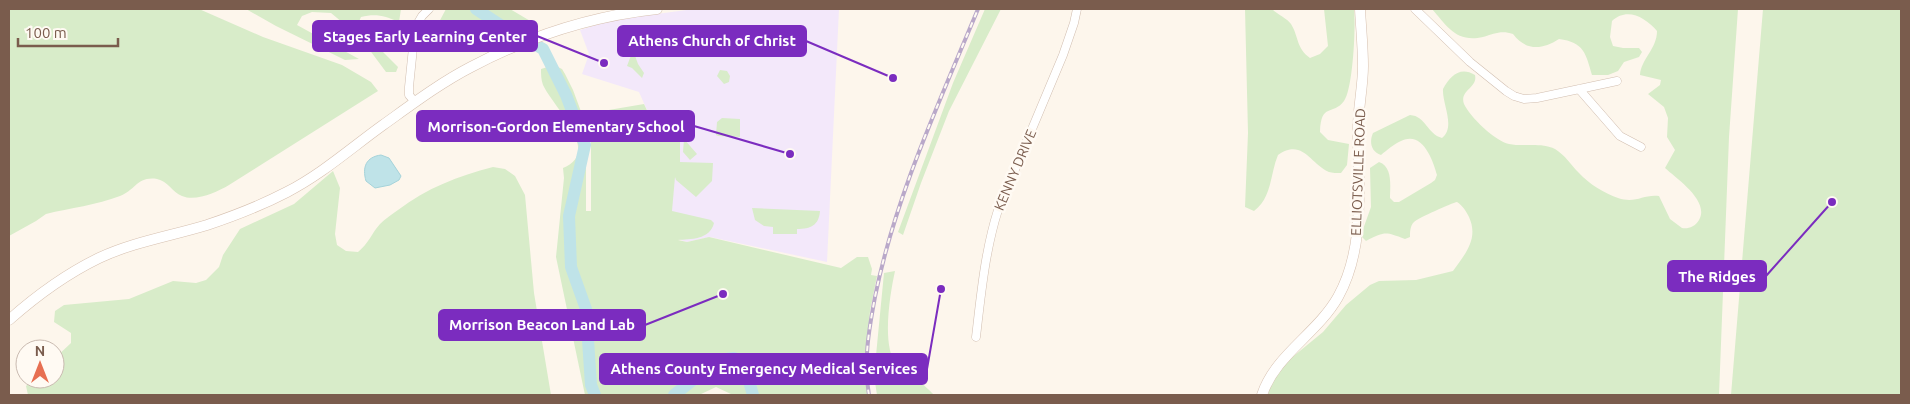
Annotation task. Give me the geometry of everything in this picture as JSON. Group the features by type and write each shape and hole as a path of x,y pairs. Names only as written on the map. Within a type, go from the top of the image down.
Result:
{"main road":[{"path":"9,320 32,300 58,282 100,258 142,242 207,225 248,210 288,192 326,169 415,102 463,71 506,50 550,33 620,14 657,9"},
{"name":"ELLIOTSVILLE ROAD","path":"1262,395 1270,376 1276,368 1310,334 1331,309 1349,275 1357,234 1360,184 1358,129 1363,65 1360,9"}],"street":[{"path":"415,102 410,95 409,87 415,28 429,9"},
{"name":"KENNY DRIVE","path":"976,337 990,233 1064,55 1077,9"},
{"path":"1415,9 1470,62 1514,96 1524,99 1537,98 1617,81"},
{"path":"1579,89 1620,136 1641,147"}],"shaded area":[{"path":"694,9 839,9 827,262 710,237 687,242 665,235 675,136 666,127 651,119 639,92 582,74 589,54 580,30 612,20"}],"green space":[{"path":"9,9 199,9 263,37 342,65 371,82 378,91 229,185 213,193 188,198 179,194 161,180 145,180 125,194 111,199 46,214 9,236"},
{"path":"246,9 401,9 399,22 371,15 361,17 357,26 398,67 396,72 386,72 360,37 331,13 312,12 302,16 297,25 359,59 345,60"},
{"path":"446,9 510,9 532,22 493,42 440,52 438,24"},
{"path":"985,9 1001,9 949,111 903,235 898,232 953,83"},
{"path":"1245,9 1272,9 1285,18 1294,29 1302,50 1310,58 1320,54 1328,46 1324,9 1354,9 1355,17 1353,56 1347,94 1340,105 1325,113 1320,132 1328,140 1349,144 1347,165 1341,173 1330,172 1322,168 1306,154 1294,149 1278,155 1267,193 1260,206 1254,211 1245,207 1248,133"},
{"path":"1432,9 1738,9 1729,137 1719,395 1268,395 1271,382 1284,364 1323,332 1346,305 1370,285 1379,281 1416,280 1453,271 1466,252 1471,239 1472,225 1469,217 1457,202 1414,222 1411,227 1410,237 1405,239 1385,234 1366,241 1362,237 1371,207 1370,168 1379,162 1387,168 1390,177 1390,198 1394,202 1399,202 1431,183 1437,175 1430,155 1421,143 1409,139 1401,141 1381,155 1373,149 1371,140 1373,133 1410,115 1420,118 1433,133 1442,138 1448,128 1443,89 1452,76 1460,72 1470,72 1475,75 1474,83 1463,99 1467,109 1477,122 1503,142 1515,145 1538,145 1555,149 1587,181 1602,191 1618,198 1630,200 1648,196 1659,196 1670,219 1682,228 1691,227 1699,220 1701,213 1700,205 1696,198 1684,184 1665,168 1675,150 1667,137 1668,118 1664,107 1648,94 1660,85 1661,80 1640,75 1643,64 1652,49 1657,31 1647,22 1636,15 1630,14 1618,17 1612,21 1610,37 1613,46 1639,48 1642,52 1639,57 1624,62 1618,71 1608,75 1592,75 1586,55 1574,43 1559,39 1553,43 1534,47 1523,44 1513,34 1505,32 1483,37 1466,38 1453,32"},
{"path":"1763,9 1901,9 1901,395 1731,395"},
{"path":"633,50 638,64 644,73 642,78 632,68 627,66"},
{"path":"551,66 562,69 565,74 586,125 586,211 591,211 591,113 644,104 651,119 666,127 675,136 680,137 680,162 713,163 712,181 696,197 675,177 672,211 711,220 714,223 712,229 704,236 678,240 687,242 709,237 841,268 857,257 868,257 872,269 871,275 877,276 870,311 866,356 869,395 733,395 716,387 699,395 585,395 556,257 564,178 563,168 574,161 578,151 577,141 572,129 542,83 541,69"},
{"path":"720,70 727,71 730,76 729,82 724,84 717,76"},
{"path":"722,118 740,119 740,137 716,135 717,122"},
{"path":"684,139 697,154 690,160 683,152"},
{"path":"493,167 505,169 515,176 525,195 534,293 551,395 28,395 27,389 65,389 65,349 71,343 71,333 54,322 55,311 64,305 129,299 173,281 196,283 206,280 219,267 223,255 240,229 294,204 333,171 340,188 335,234 337,245 346,251 358,252 380,224 409,202 420,195 467,174"},
{"path":"752,208 820,211 816,223 810,227 797,229 797,234 773,234 773,227 764,226 755,220"},
{"path":"895,271 888,320 889,346 892,357 899,368 917,379 934,395 877,395 874,376 884,273"}],"water":[{"path":"381,155 389,158 401,176 399,180 390,185 375,188 366,181 365,167 369,160"}],"waterway":[{"path":"476,9 543,49 566,95 585,145 569,216 571,267 586,309 591,385 595,395"},
{"path":"674,395 718,360 734,358 744,364 753,395"}],"railway":[{"path":"869,395 867,371 871,321 875,297 894,223 919,151 978,9"}],"place":[{"name":"Stages Early Learning Center","path":"604,63"},
{"name":"Athens Church of Christ","path":"893,78"},
{"name":"Morrison-Gordon Elementary School","path":"790,154"},
{"name":"The Ridges","path":"1832,202"},
{"name":"Athens County Emergency Medical Services","path":"941,289"},
{"name":"Morrison Beacon Land Lab","path":"723,294"}]}
